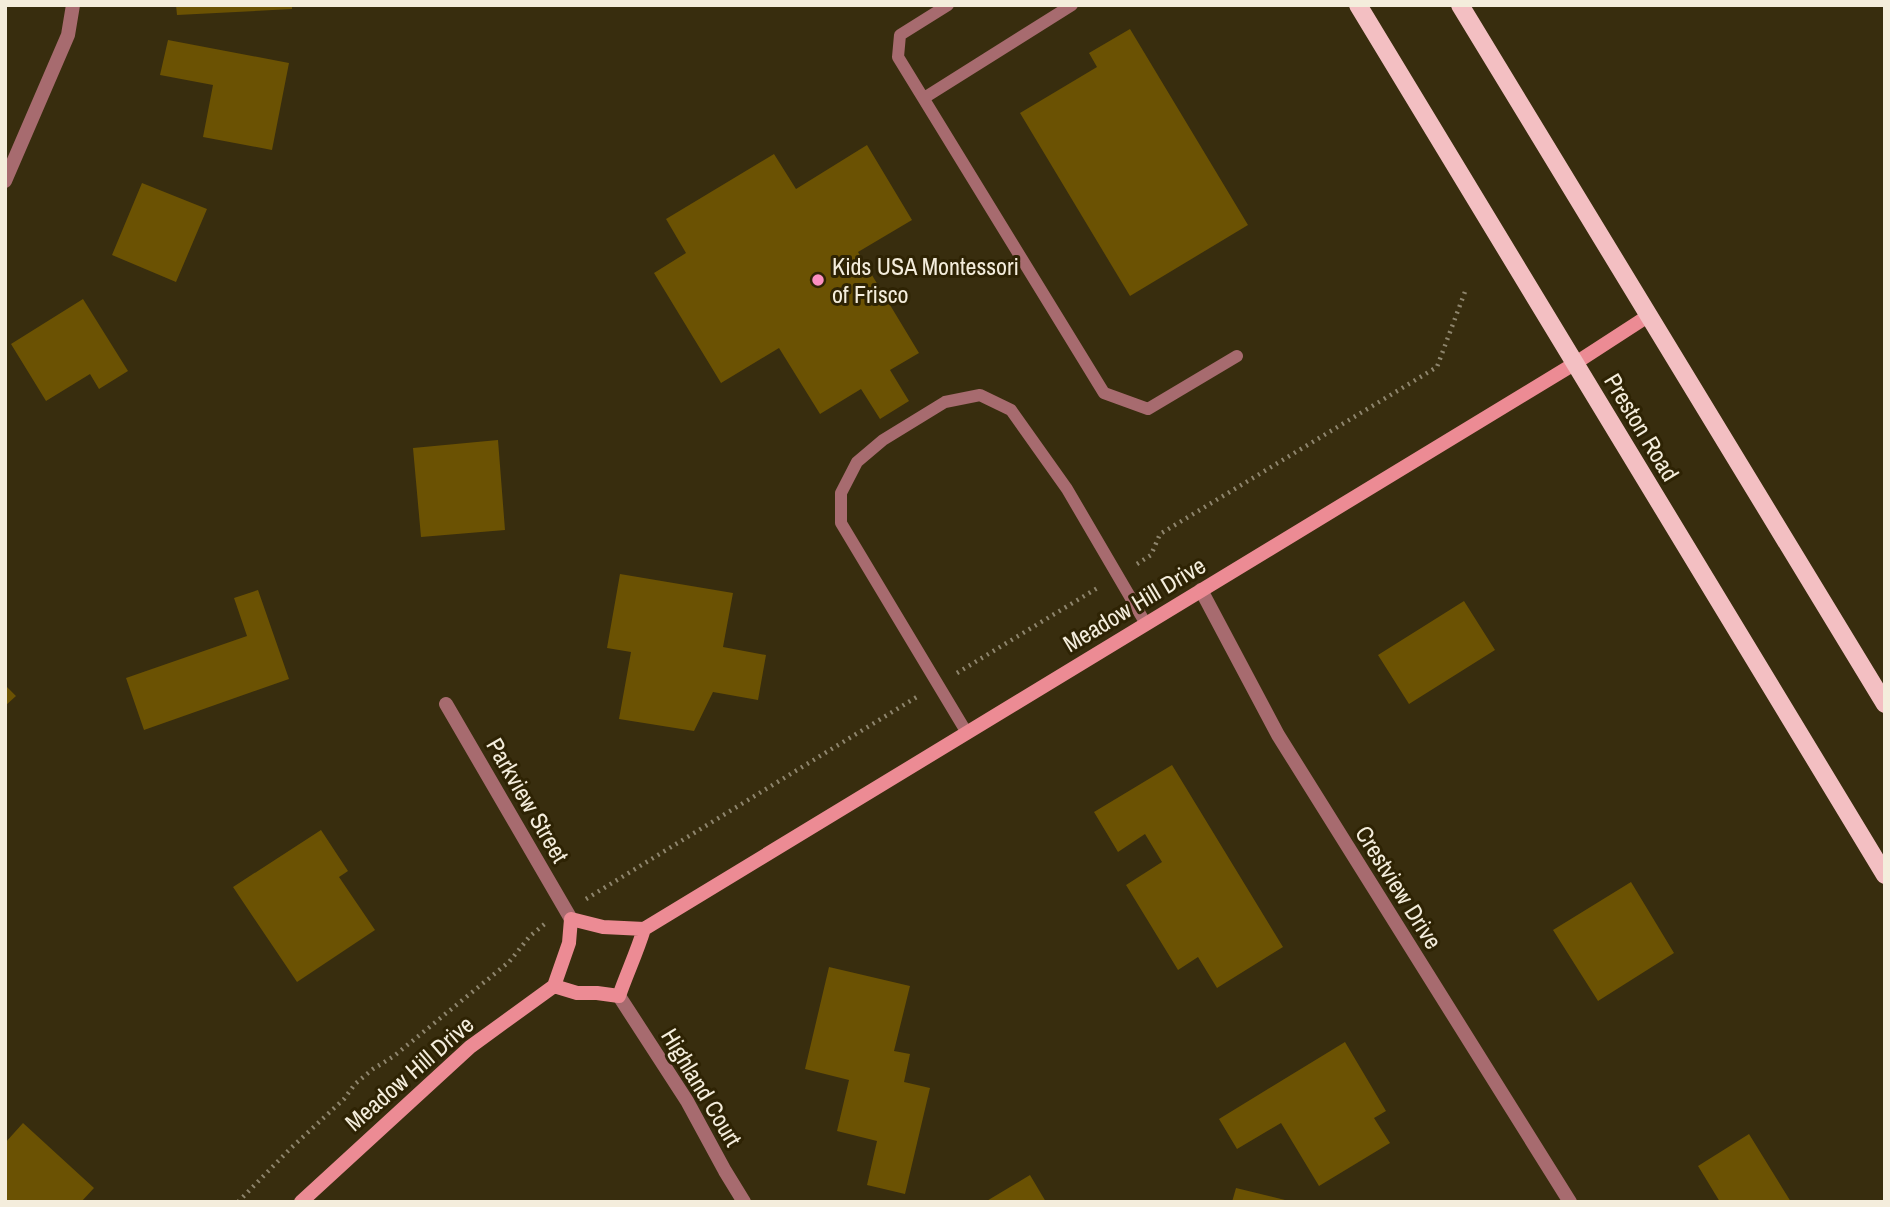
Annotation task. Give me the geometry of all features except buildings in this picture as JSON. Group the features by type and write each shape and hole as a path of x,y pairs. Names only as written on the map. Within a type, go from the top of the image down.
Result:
{"main road":[{"name":"Preston Road","path":"1358,5 1885,874"},
{"path":"1460,5 1885,704"}],"street":[{"path":"5,181 68,35 73,5"},
{"name":"Meadow Hill Drive","path":"644,929 1574,364 1648,316"},
{"name":"Crestview Drive","path":"1201,590 1278,735 1570,1202"},
{"name":"Parkview Street","path":"446,704 571,919"},
{"path":"571,919 603,927 644,929 619,996 577,993 554,986 569,943 571,919"},
{"name":"Meadow Hill Drive","path":"301,1202 470,1046 554,986"},
{"name":"Highland Court","path":"619,996 687,1101 744,1202"}],"lane":[{"path":"948,5 900,35 898,57 1104,393 1148,409 1237,356"},
{"path":"923,98 1072,5"},
{"path":"967,733 841,523 841,493 857,462 883,440 934,408 945,402 980,396 1011,410 1067,489 1146,624"}],"path":[{"path":"1151,555 1160,534 1437,367 1466,289"},
{"path":"961,670 1094,590"},
{"path":"589,897 912,700"},
{"path":"238,1202 291,1148 344,1100 355,1084 394,1056 509,962 530,936 544,924"}],"place":[{"name":"Kids USA Montessori of Frisco","path":"818,280"}]}
